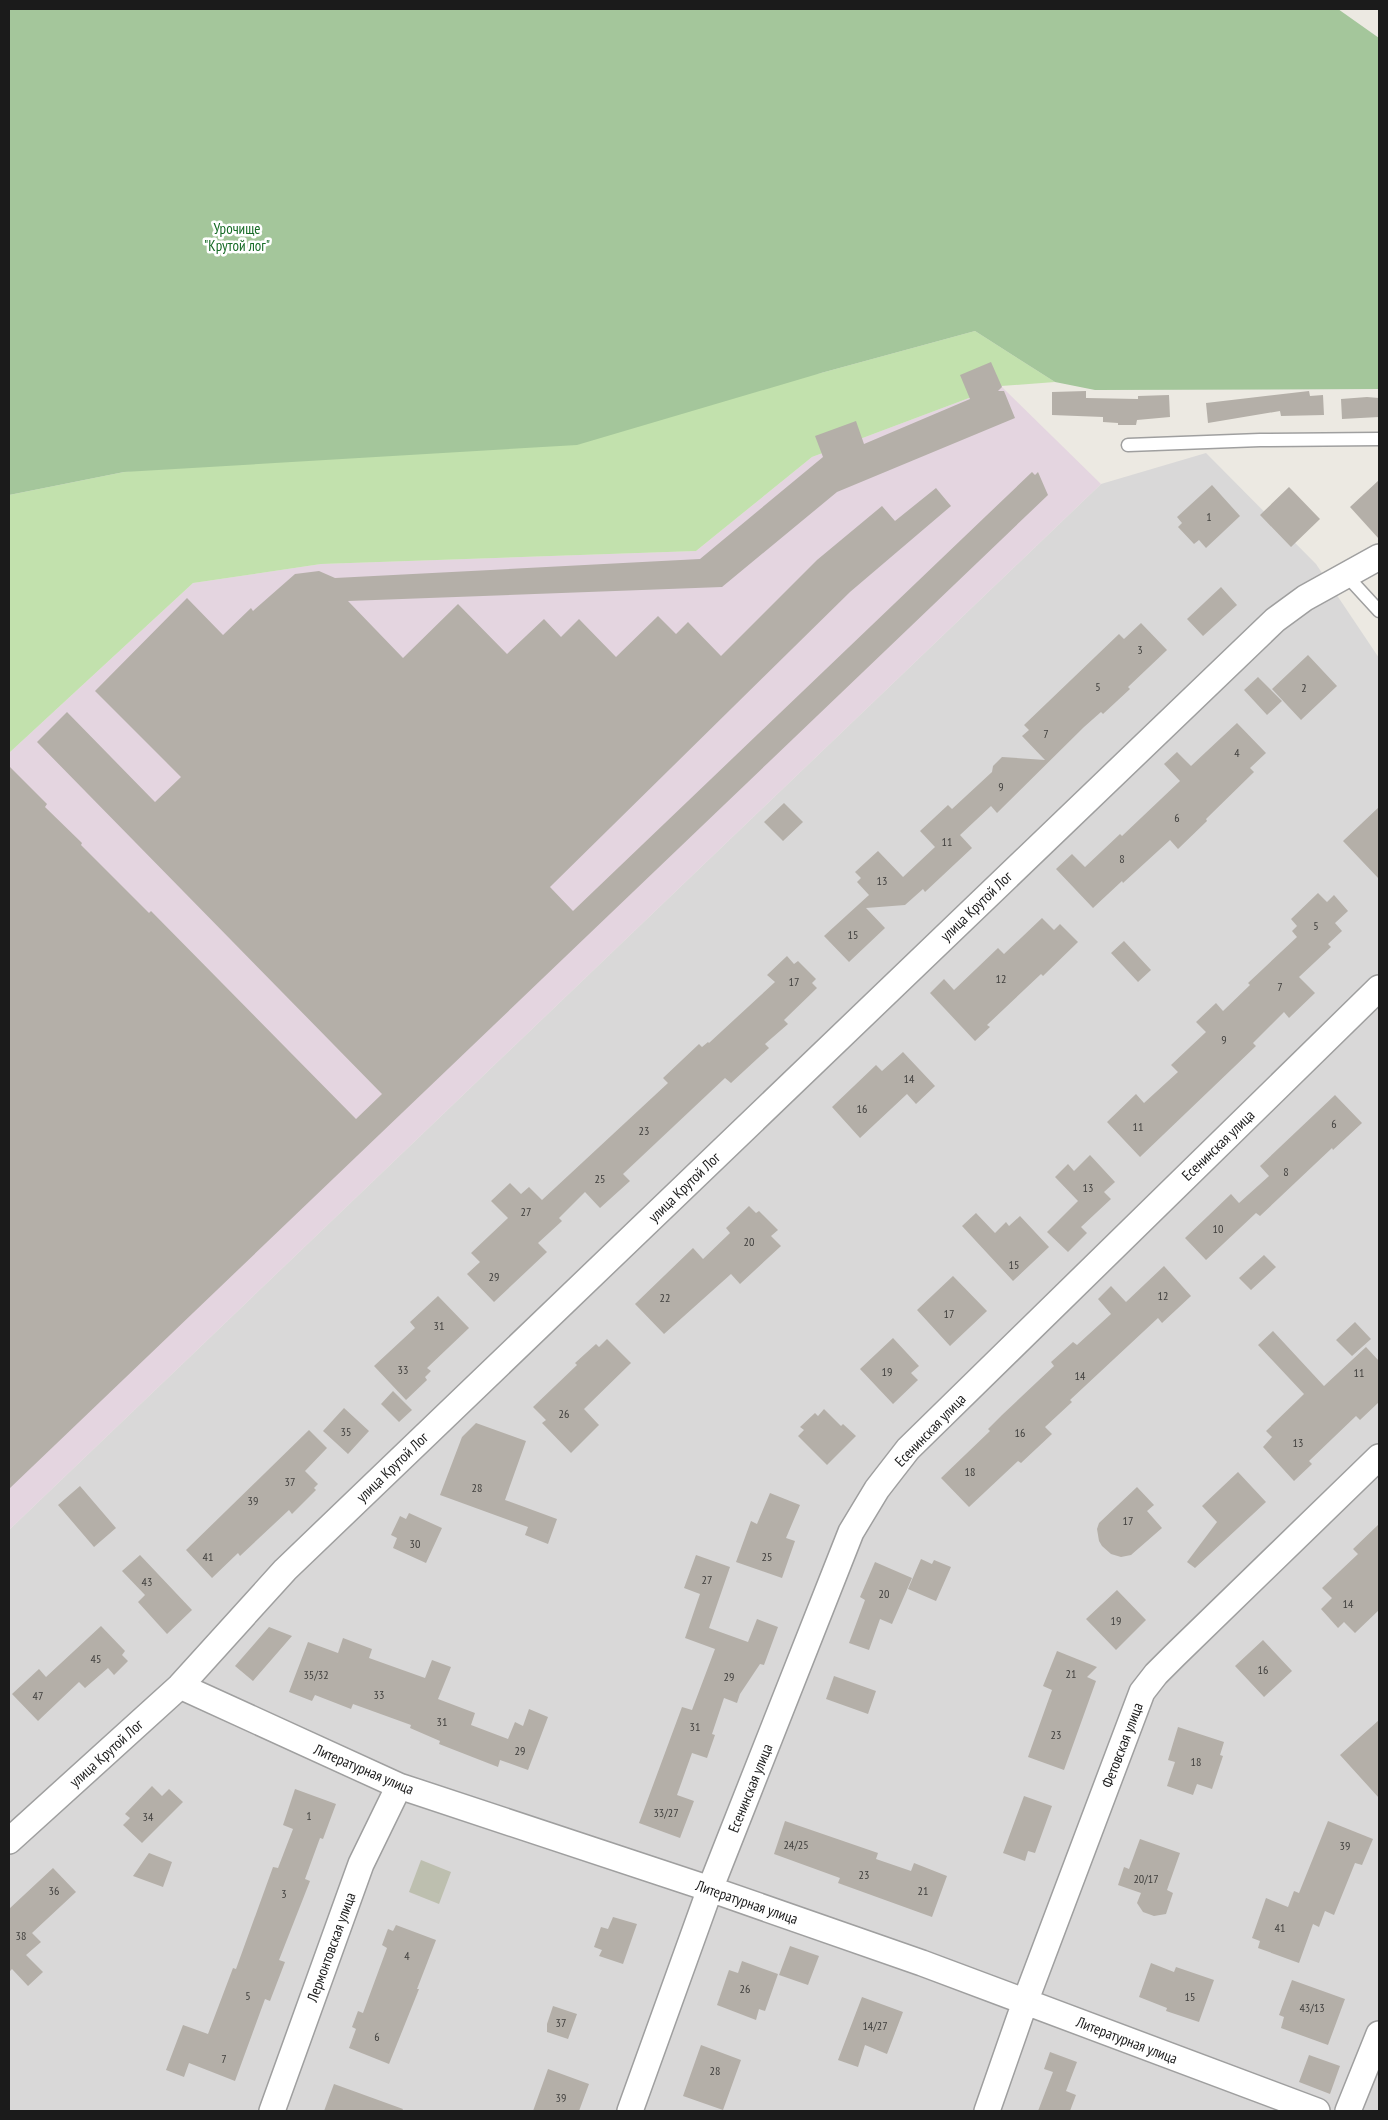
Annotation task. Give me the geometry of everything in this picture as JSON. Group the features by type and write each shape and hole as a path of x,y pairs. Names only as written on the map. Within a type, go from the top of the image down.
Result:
{"street":[{"name":"улица Крутой Лог","path":"9,1841 180,1686 285,1570 1275,620 1304,598 1379,557"},
{"name":"Есенинская улица","path":"630,2111 710,1889 851,1532 877,1489 908,1450 1379,988"},
{"name":"Фетовская улица","path":"987,2111 1025,2002 1142,1692 1174,1655 1379,1457"},
{"name":"Литературная улица","path":"180,1686 399,1786 710,1889 1025,2002 1316,2111"},
{"name":"Лермонтовская улица","path":"272,2111 361,1864 399,1786"},
{"path":"1348,2111 1379,2034"}],"lane":[{"path":"1128,445 1260,440 1379,439"},
{"path":"1345,574 1379,610"}],"shaded area":[{"path":"1001,386 1101,484 9,1530 9,753 193,583 321,564 696,551 812,457"},
{"path":"1206,453 1316,564 1379,658 1379,2111 9,2111 9,1530 1101,484"},
{"path":"421,1860 451,1872 439,1904 409,1892"}],"green space":[{"name":"Урочище \"Крутой лог\"","path":"9,9 1338,9 1379,38 1379,389 1095,390 1055,382 975,331 821,373 577,445 124,472 9,495"},
{"path":"975,331 1055,382 1001,386 812,457 696,551 321,564 193,583 9,753 9,495 124,472 821,373"}],"building":[{"path":"991,362 1002,387 998,391 1004,391 1015,418 837,492 722,587 348,601 403,658 458,604 507,654 544,619 561,637 579,619 616,657 658,616 676,634 688,622 721,656 817,560 882,506 895,521 936,488 951,506 850,592 550,887 573,911 1032,472 1035,475 1038,472 1048,495 9,1489 9,766 47,804 45,807 82,843 81,845 149,913 151,911 356,1119 382,1094 37,742 67,712 155,802 181,777 95,691 187,598 223,635 251,608 253,611 295,574 319,571 335,578 700,559 823,457 815,436 856,421 864,444 970,399 960,375"},
{"path":"1086,391 1086,398 1138,399 1138,396 1169,395 1170,417 1137,420 1136,425 1118,425 1118,423 1103,422 1103,417 1052,415 1052,392"},
{"path":"1309,391 1310,396 1323,395 1324,415 1281,416 1280,411 1208,423 1206,403"},
{"path":"1379,398 1379,417 1342,419 1341,399"},
{"path":"1379,480 1379,539 1350,507"},
{"path":"1212,485 1240,516 1206,548 1199,540 1194,544 1178,527 1182,523 1177,517"},
{"path":"1289,487 1320,519 1291,547 1260,515"},
{"path":"1221,587 1237,605 1203,636 1187,619"},
{"path":"1141,623 1167,650 1128,687 1130,689 1103,714 1101,712 1084,727 997,813 991,806 960,835 972,848 925,892 923,889 905,905 866,908 885,928 849,962 824,936 869,895 857,882 861,878 855,872 878,851 903,877 935,847 920,831 948,805 952,809 992,772 993,766 1002,757 1045,760 1022,736 1029,730 1024,725 1119,634 1124,639"},
{"path":"1308,655 1337,686 1301,720 1272,689"},
{"path":"1258,677 1282,701 1267,715 1244,690"},
{"path":"1237,723 1266,753 1250,768 1254,772 1178,849 1170,840 1093,908 1056,869 1072,854 1085,867 1120,834 1122,836 1180,781 1164,764 1177,752 1191,766"},
{"path":"784,803 803,822 783,841 764,822"},
{"path":"1379,807 1379,879 1343,841"},
{"path":"1318,893 1327,902 1334,895 1348,911 1335,923 1342,931 1328,944 1331,947 1299,977 1315,993 1289,1018 1284,1012 1253,1043 1256,1046 1140,1157 1107,1122 1136,1094 1144,1103 1178,1072 1171,1065 1206,1032 1196,1022 1216,1003 1223,1011 1250,985 1248,983 1297,937 1292,931 1297,926 1291,919"},
{"path":"1042,918 1054,930 1060,924 1078,942 1043,976 1041,974 987,1025 990,1027 975,1041 930,993 944,979 954,990 998,948 1004,954"},
{"path":"1124,941 1151,970 1138,982 1111,953"},
{"path":"787,956 794,964 798,961 816,979 812,983 817,988 784,1020 788,1024 765,1044 769,1048 731,1083 725,1078 623,1174 630,1181 600,1208 585,1192 559,1218 562,1221 538,1243 547,1252 494,1302 467,1274 480,1262 471,1253 508,1218 491,1201 510,1183 521,1194 529,1187 542,1200 668,1083 663,1078 699,1044 702,1047 709,1043 775,982 767,975"},
{"path":"903,1052 935,1086 916,1104 907,1094 860,1138 832,1107 876,1065 882,1071"},
{"path":"1335,1095 1362,1123 1333,1150 1332,1148 1260,1216 1256,1213 1206,1260 1185,1238 1231,1194 1239,1203 1269,1176 1260,1166"},
{"path":"1090,1155 1115,1182 1104,1192 1111,1199 1081,1227 1087,1233 1068,1252 1047,1232 1078,1201 1055,1177 1068,1164 1074,1171"},
{"path":"749,1206 756,1213 759,1211 778,1230 771,1236 781,1246 740,1284 731,1274 664,1334 635,1304 693,1248 703,1259 730,1233 726,1228"},
{"path":"976,1213 995,1233 1006,1222 1009,1226 1020,1216 1049,1247 1013,1281 962,1226"},
{"path":"1264,1255 1276,1267 1251,1290 1239,1278"},
{"path":"1164,1266 1191,1296 1162,1323 1158,1318 1070,1400 1072,1402 1045,1427 1052,1434 1021,1463 1018,1461 969,1507 941,1478 990,1431 988,1429 1002,1415 1054,1366 1051,1362 1073,1342 1077,1345 1111,1314 1098,1299 1111,1286 1126,1302"},
{"path":"953,1276 987,1311 950,1346 917,1310"},
{"path":"438,1296 469,1328 427,1368 431,1371 425,1377 427,1380 406,1400 374,1366 415,1328 410,1322"},
{"path":"1355,1322 1371,1339 1352,1356 1336,1340"},
{"path":"1273,1331 1324,1386 1366,1347 1379,1361 1379,1402 1360,1420 1356,1416 1309,1461 1312,1464 1294,1481 1263,1447 1272,1437 1266,1431 1304,1394 1258,1345"},
{"path":"893,1338 919,1366 911,1373 918,1380 893,1404 860,1369"},
{"path":"607,1339 631,1363 584,1409 599,1425 571,1453 542,1423 546,1420 533,1407 577,1365 575,1363 596,1344 599,1347"},
{"path":"393,1391 412,1410 399,1422 381,1404"},
{"path":"344,1408 369,1431 348,1454 323,1431"},
{"path":"824,1409 841,1426 843,1424 856,1436 827,1465 798,1436 804,1430 800,1427 815,1413 818,1416"},
{"path":"476,1423 526,1441 505,1500 557,1519 548,1544 525,1535 528,1527 440,1495 462,1437"},
{"path":"309,1430 327,1448 305,1471 318,1484 314,1488 316,1490 292,1514 289,1510 240,1556 238,1553 212,1578 186,1550"},
{"path":"1238,1472 1266,1502 1195,1568 1187,1562 1217,1522 1202,1506"},
{"path":"80,1486 116,1528 94,1547 58,1505"},
{"path":"1137,1487 1154,1505 1147,1511 1162,1528 1131,1555 1121,1557 1111,1554 1099,1541 1097,1529 1099,1523"},
{"path":"770,1493 800,1505 786,1538 795,1541 782,1578 736,1562 751,1521 757,1524"},
{"path":"409,1513 442,1528 426,1563 393,1548 397,1538 391,1535 400,1516 406,1519"},
{"path":"1379,1524 1379,1610 1355,1633 1344,1622 1338,1628 1321,1609 1332,1598 1322,1588 1358,1554 1353,1549"},
{"path":"140,1555 192,1610 167,1634 138,1602 145,1595 122,1571"},
{"path":"696,1555 730,1567 709,1628 748,1642 757,1619 778,1627 764,1665 760,1664 740,1694 737,1703 724,1698 712,1734 715,1735 707,1758 692,1753 677,1795 694,1801 680,1838 639,1823 682,1707 692,1710 715,1649 685,1638 700,1594 684,1588"},
{"path":"921,1559 932,1564 934,1560 951,1567 936,1601 908,1589"},
{"path":"875,1562 912,1578 892,1624 880,1619 869,1650 849,1643 865,1600 860,1597"},
{"path":"1117,1590 1146,1620 1116,1650 1086,1619"},
{"path":"101,1626 125,1651 122,1655 128,1661 114,1675 108,1668 85,1688 79,1682 38,1721 12,1694 39,1669 46,1677"},
{"path":"269,1627 292,1636 253,1681 235,1666"},
{"path":"343,1638 372,1649 369,1658 425,1678 432,1660 451,1667 438,1699 475,1713 471,1725 508,1739 515,1722 523,1726 529,1709 548,1717 528,1770 500,1760 498,1767 439,1744 440,1741 410,1728 411,1725 353,1704 351,1709 315,1695 312,1701 289,1692 308,1642 338,1653"},
{"path":"1263,1640 1292,1671 1264,1697 1235,1666"},
{"path":"1057,1651 1097,1667 1087,1677 1096,1681 1064,1770 1028,1757 1052,1690 1043,1686"},
{"path":"834,1676 876,1691 868,1714 826,1699"},
{"path":"1379,1720 1379,1798 1340,1755"},
{"path":"1178,1727 1224,1742 1220,1755 1223,1756 1212,1789 1197,1784 1193,1795 1167,1786 1175,1762 1168,1760"},
{"path":"152,1786 162,1796 169,1789 183,1802 142,1843 123,1825 130,1818 125,1814"},
{"path":"295,1789 336,1804 323,1839 320,1838 305,1879 310,1881 279,1960 285,1962 270,2001 265,1999 235,2081 189,2063 184,2077 166,2070 183,2025 208,2034 233,1968 236,1969 273,1867 278,1868 293,1829 283,1825"},
{"path":"1024,1796 1052,1806 1035,1853 1028,1851 1025,1861 1003,1853"},
{"path":"785,1821 878,1853 876,1859 911,1871 914,1863 947,1876 932,1917 838,1883 840,1878 774,1854"},
{"path":"1328,1821 1373,1839 1362,1865 1355,1863 1334,1915 1325,1911 1319,1927 1313,1924 1299,1963 1258,1948 1260,1941 1252,1938 1266,1898 1288,1907 1294,1891 1299,1893"},
{"path":"1140,1839 1180,1853 1167,1890 1173,1893 1166,1914 1154,1916 1143,1912 1137,1903 1141,1893 1118,1885 1124,1867 1129,1869"},
{"path":"149,1853 172,1862 163,1887 133,1876"},
{"path":"53,1868 76,1892 32,1933 41,1942 26,1955 43,1972 28,1986 12,1969 9,1972 9,1909"},
{"path":"613,1917 637,1924 623,1964 599,1956 602,1950 594,1947 601,1927 608,1929"},
{"path":"396,1925 436,1940 389,2064 349,2048 356,2029 352,2027 358,2011 363,2013 387,1948 382,1945 388,1929 393,1931"},
{"path":"790,1946 819,1956 808,1985 779,1975"},
{"path":"742,1961 778,1974 765,2011 759,2009 756,2020 717,2005 729,1970 738,1973"},
{"path":"1151,1963 1174,1972 1176,1967 1214,1980 1199,2022 1166,2011 1167,2008 1139,1997"},
{"path":"1292,1980 1345,1999 1328,2045 1281,2028 1284,2017 1279,2015"},
{"path":"862,1997 903,2012 887,2054 865,2045 858,2067 838,2060"},
{"path":"553,2006 577,2014 568,2039 547,2032 547,2024"},
{"path":"701,2045 741,2060 723,2110 683,2096"},
{"path":"1050,2052 1077,2062 1066,2091 1076,2095 1070,2111 1038,2111 1053,2072 1044,2069"},
{"path":"1309,2055 1340,2066 1330,2094 1299,2082"},
{"path":"548,2069 589,2084 579,2111 533,2111"},
{"path":"334,2084 403,2109 402,2111 324,2111"}]}
